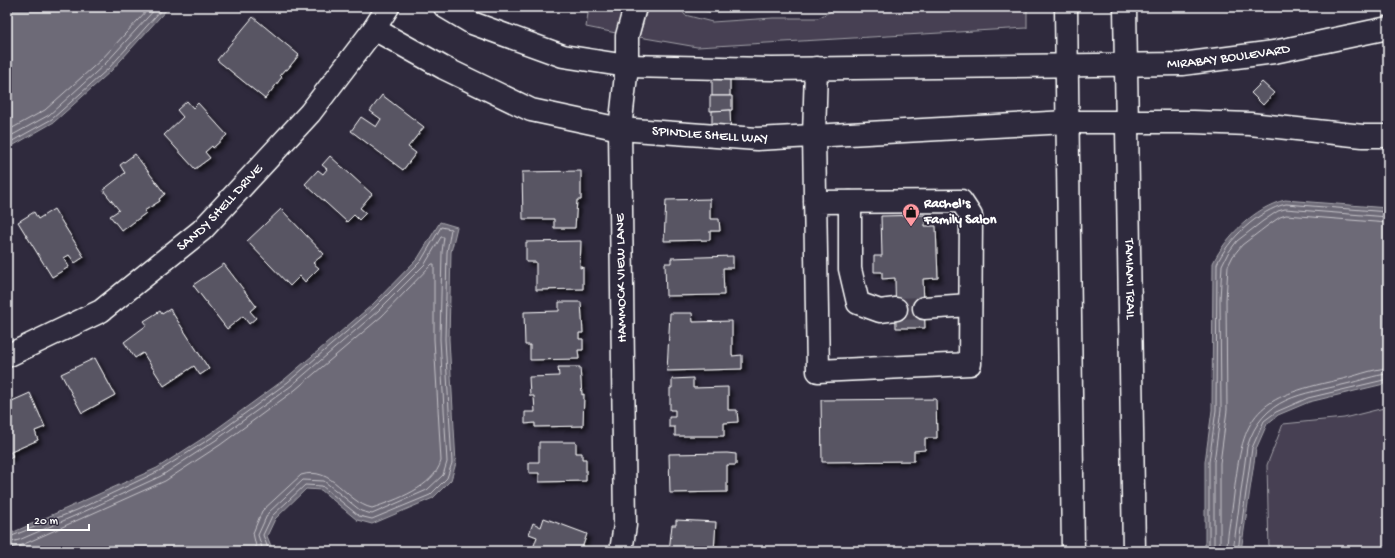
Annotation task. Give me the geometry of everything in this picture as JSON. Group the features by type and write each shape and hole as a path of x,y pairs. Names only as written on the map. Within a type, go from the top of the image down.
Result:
{"street":[{"name":"SANDY SHELL DRIVE","path":"7,356 101,311 202,230 310,113 374,29 388,7"},
{"path":"445,7 472,23 564,56 627,66 816,68 1067,66"},
{"name":"HAMMOCK VIEW LANE","path":"621,551 625,525 620,130 627,66 627,36 635,7"},
{"path":"1066,7 1073,551"},
{"name":"TAMIAMI TRAIL","path":"1125,7 1134,551"},
{"name":"MIRABAY BOULEVARD","path":"1067,66 1182,64 1274,52 1388,28"},
{"name":"SPINDLE SHELL WAY","path":"374,29 444,68 531,110 620,130 757,139 1067,122"},
{"path":"815,202 961,201 971,216 970,364 818,371 815,202 814,136 816,68"},
{"path":"1067,122 1250,124 1363,136 1388,136"},
{"path":"850,202 850,269 858,303 880,310 896,309"},
{"path":"924,308 970,305"}],"shaded area":[{"path":"589,7 623,7 616,33 586,27"},
{"path":"648,7 679,7 685,15 712,22 773,18 818,18 839,7 1027,7 1027,28 697,47 639,37"},
{"path":"1388,407 1388,551 1269,551 1267,465 1283,424 1344,418"}],"water":[{"path":"7,7 169,7 111,71 54,122 7,149"},
{"path":"689,7 819,7 710,12"},
{"path":"1285,200 1388,208 1388,383 1309,402 1278,415 1267,424 1256,449 1241,551 1205,551 1205,462 1212,410 1213,263 1234,233 1252,216 1263,209"},
{"path":"440,222 457,227 451,252 449,339 456,463 451,480 433,498 372,524 357,520 321,490 306,489 275,519 267,536 273,551 7,551 7,535 157,468 211,433 285,379 372,305 418,258"}],"building":[{"path":"253,17 299,55 287,70 285,69 280,75 282,77 265,99 217,60"},
{"path":"712,75 730,75 730,96 712,96"},
{"path":"1262,82 1274,93 1263,105 1251,93"},
{"path":"382,95 424,127 408,147 416,153 403,170 351,131 361,117 376,127 381,119 370,111"},
{"path":"710,96 732,96 732,110 710,111"},
{"path":"187,101 193,108 198,103 227,135 213,148 212,146 205,152 210,158 195,169 164,135 183,117 177,110"},
{"path":"730,110 731,132 712,132 712,111"},
{"path":"135,154 165,194 159,199 160,201 144,211 146,213 122,231 110,216 119,210 103,190 125,173 120,165"},
{"path":"330,156 372,194 360,208 366,213 359,220 354,215 347,222 305,184 318,170 323,174 327,169 322,165"},
{"path":"581,171 581,200 577,200 575,228 554,228 554,219 523,219 522,172"},
{"path":"710,199 710,219 719,219 720,231 710,231 710,240 664,241 666,200"},
{"path":"54,209 84,257 75,263 69,255 64,258 69,267 52,277 18,222 34,212 38,219"},
{"path":"281,209 324,254 313,263 319,268 305,282 300,276 290,286 247,241"},
{"path":"925,215 925,226 936,226 938,278 923,279 925,328 896,328 895,278 882,279 882,272 874,272 874,256 882,256 881,216"},
{"path":"581,241 580,268 583,267 583,289 536,290 536,262 526,262 526,242"},
{"path":"733,256 733,268 723,268 724,295 666,296 665,263 671,263 671,258"},
{"path":"224,264 256,306 250,311 256,318 249,324 243,316 227,329 193,285"},
{"path":"559,302 581,302 583,333 579,333 579,339 583,339 583,350 578,350 579,359 530,360 530,345 525,345 524,312 559,311"},
{"path":"170,309 209,369 200,375 194,366 164,386 143,353 135,358 124,342 147,325 144,321 160,311 162,314"},
{"path":"670,313 692,313 693,322 732,321 732,356 742,355 742,369 667,371"},
{"path":"95,358 115,395 82,413 61,374"},
{"path":"558,367 580,367 582,395 584,394 583,426 535,427 535,423 525,424 525,412 535,412 534,396 530,396 529,377 559,376"},
{"path":"693,378 693,388 728,387 728,410 737,410 738,422 724,423 724,436 675,436 675,427 669,427 669,417 675,417 675,410 670,410 670,388 672,388 672,379"},
{"path":"30,393 45,427 35,431 38,440 11,452 13,457 7,459 7,395 9,394 12,401"},
{"path":"936,399 937,438 925,438 925,450 914,451 914,461 822,462 821,400"},
{"path":"539,442 576,442 576,453 582,453 582,459 586,459 586,481 539,482 539,473 529,473 529,462 539,462"},
{"path":"669,454 736,454 736,465 727,465 727,492 670,493"},
{"path":"544,518 587,534 581,551 532,551 537,537 529,534 533,523 541,527"},
{"path":"676,520 716,522 714,551 669,551 672,525 676,525"}],"tunnel":[{"path":"896,309 924,308"}],"place":[{"name":"Rachel's Family Salon","path":"911,227"}]}
